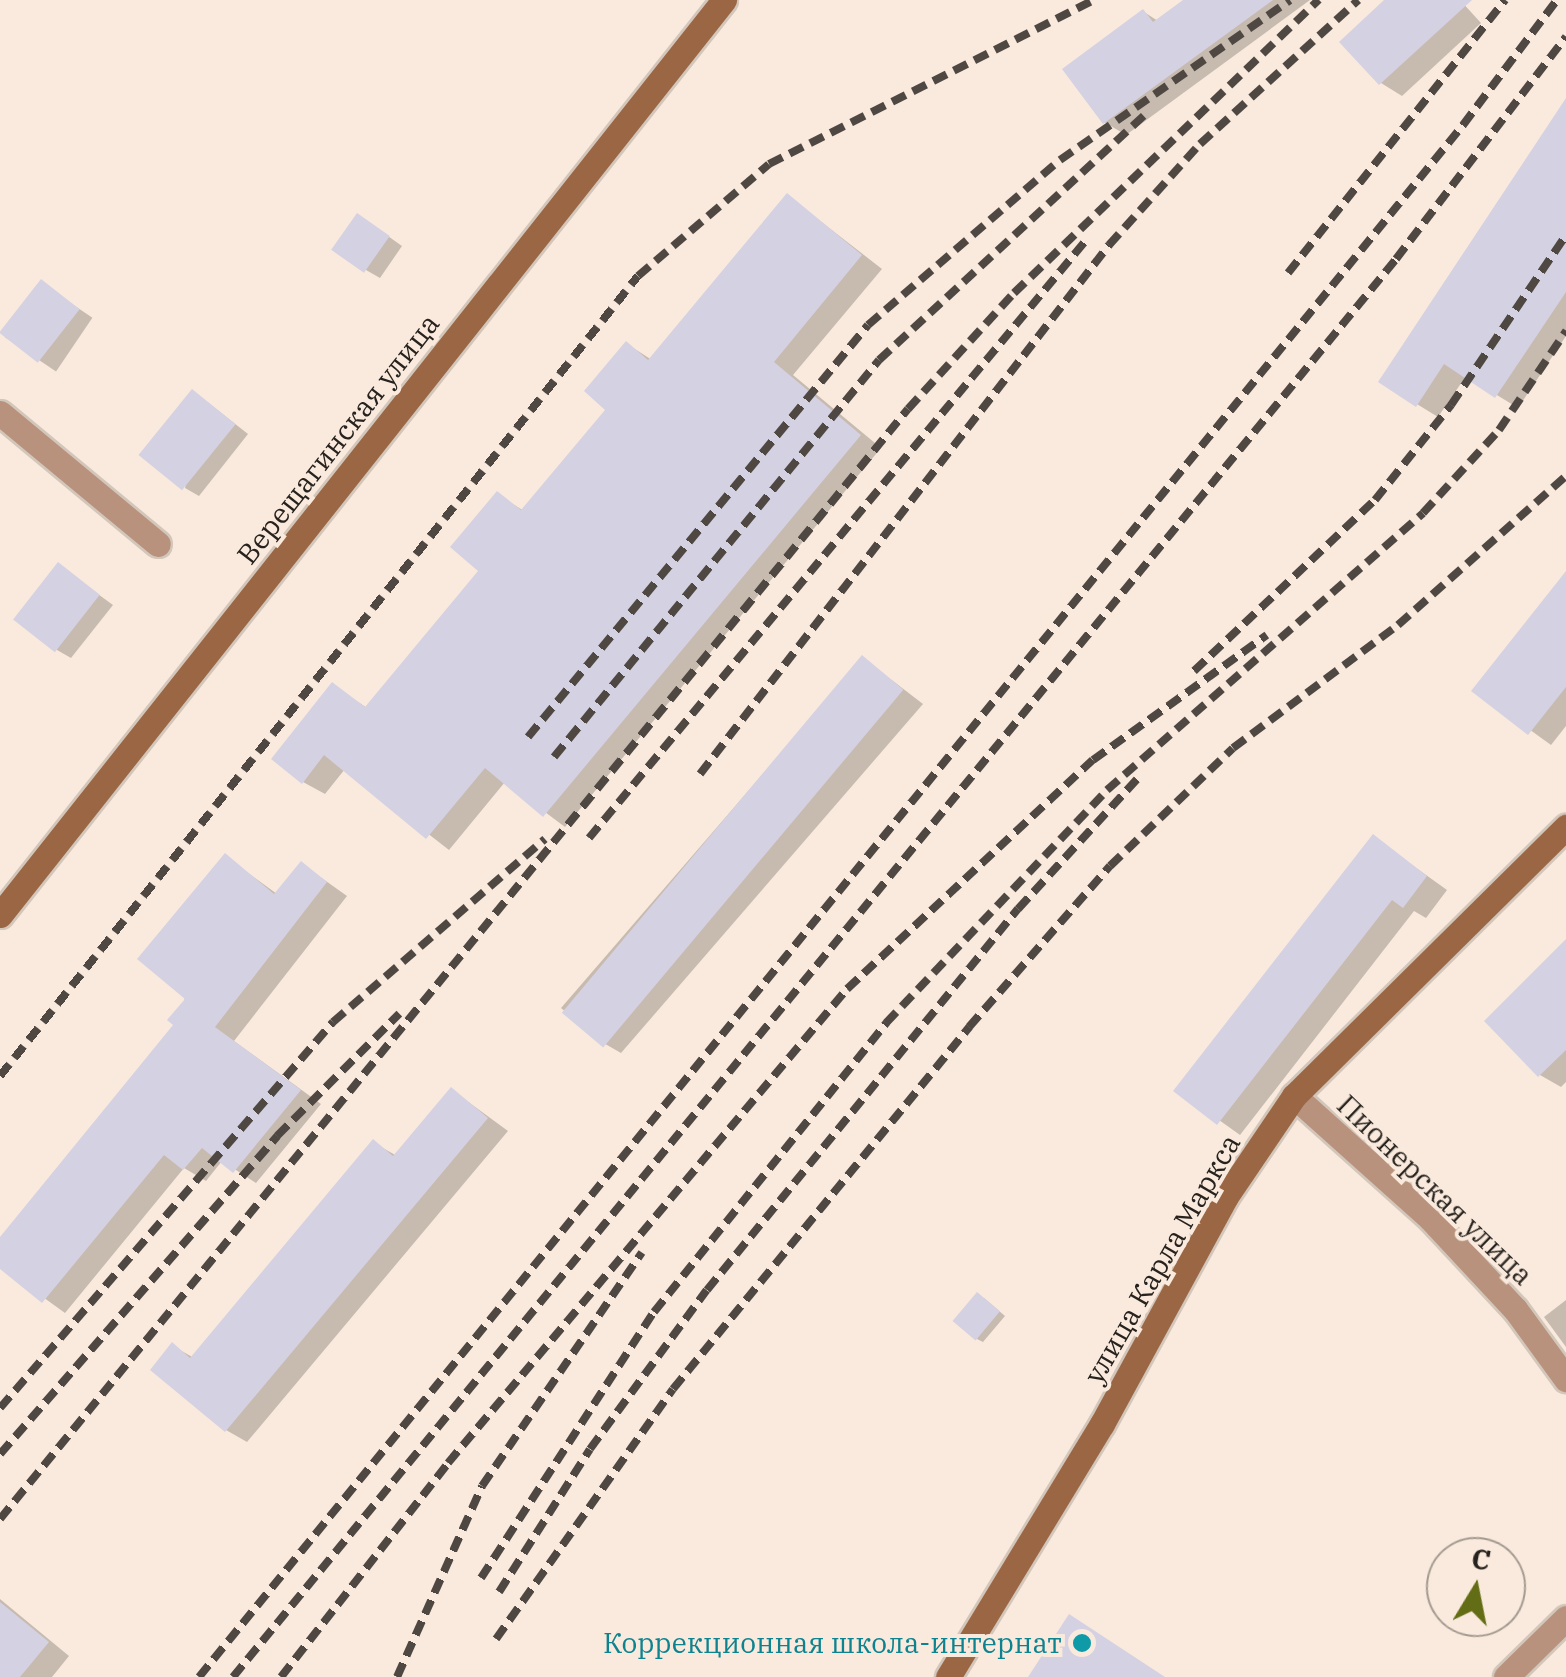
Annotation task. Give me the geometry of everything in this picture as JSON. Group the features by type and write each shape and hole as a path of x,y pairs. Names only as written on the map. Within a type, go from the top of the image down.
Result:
{"main road":[{"name":"Верещагинская улица","path":"0,915 724,0"},
{"name":"улица Карла Маркса","path":"948,1677 1102,1424 1225,1198 1294,1096 1566,827"}],"street":[{"path":"0,413 158,544"},
{"name":"Пионерская улица","path":"1294,1096 1430,1218 1515,1309 1566,1379"},
{"path":"1506,1677 1566,1618"}],"building":[{"path":"1183,0 1273,0 1103,124 1062,69 1143,9 1153,22"},
{"path":"1384,0 1472,0 1379,85 1339,42"},
{"path":"1566,98 1566,292 1495,398 1444,364 1416,407 1378,382"},
{"path":"787,193 862,255 774,362 861,435 543,817 485,768 426,839 324,755 302,784 271,759 332,682 365,707 478,571 450,547 497,491 521,510 605,410 584,391 626,341 648,360"},
{"path":"357,213 390,236 364,273 331,250"},
{"path":"41,279 80,309 38,363 0,331"},
{"path":"192,389 236,424 182,490 139,455"},
{"path":"58,562 100,595 55,652 13,620"},
{"path":"1566,571 1566,687 1528,735 1471,691"},
{"path":"862,655 903,690 603,1047 562,1013"},
{"path":"1373,834 1427,876 1403,908 1392,900 1217,1125 1173,1091"},
{"path":"225,853 274,894 301,861 327,882 215,1027 301,1090 233,1173 202,1148 183,1170 164,1155 42,1303 0,1269 0,1237 173,1025 167,1020 185,999 137,959"},
{"path":"1566,939 1566,1050 1538,1077 1484,1021"},
{"path":"451,1087 488,1118 225,1432 150,1370 172,1342 190,1358 373,1139 393,1156"},
{"path":"977,1292 1000,1311 976,1340 953,1321"},
{"path":"0,1602 49,1642 20,1677 0,1677"},
{"name":"Коррекционная школа-интернат","path":"1069,1614 1165,1677 1028,1677"}],"railway":[{"path":"0,1076 638,276 769,164 1093,0"},
{"path":"528,737 868,325 1060,160 1290,0"},
{"path":"0,1519 908,409 1014,293 1319,0"},
{"path":"700,774 1109,245 1200,144 1358,0"},
{"path":"1288,273 1505,0"},
{"path":"199,1677 1463,125 1557,0"},
{"path":"233,1677 1396,259 1566,37"},
{"path":"554,757 879,360 1146,114"},
{"path":"1194,671 1375,500 1451,405 1566,235"},
{"path":"589,838 1087,239"},
{"path":"481,1578 654,1312 886,1023 1107,790 1423,513 1499,430 1566,331"},
{"path":"496,1639 673,1389 969,1027 1110,866 1233,748 1398,625 1566,476"},
{"path":"281,1677 448,1463 847,989 1093,760 1267,635"},
{"path":"499,1592 590,1449 707,1290 1018,909 1137,779"},
{"path":"0,1408 333,1022 545,839"},
{"path":"0,1454 277,1136 399,1014"},
{"path":"397,1677 482,1486 642,1252"}],"place":[{"name":"Коррекционная школа-интернат","path":"1082,1643"}]}
